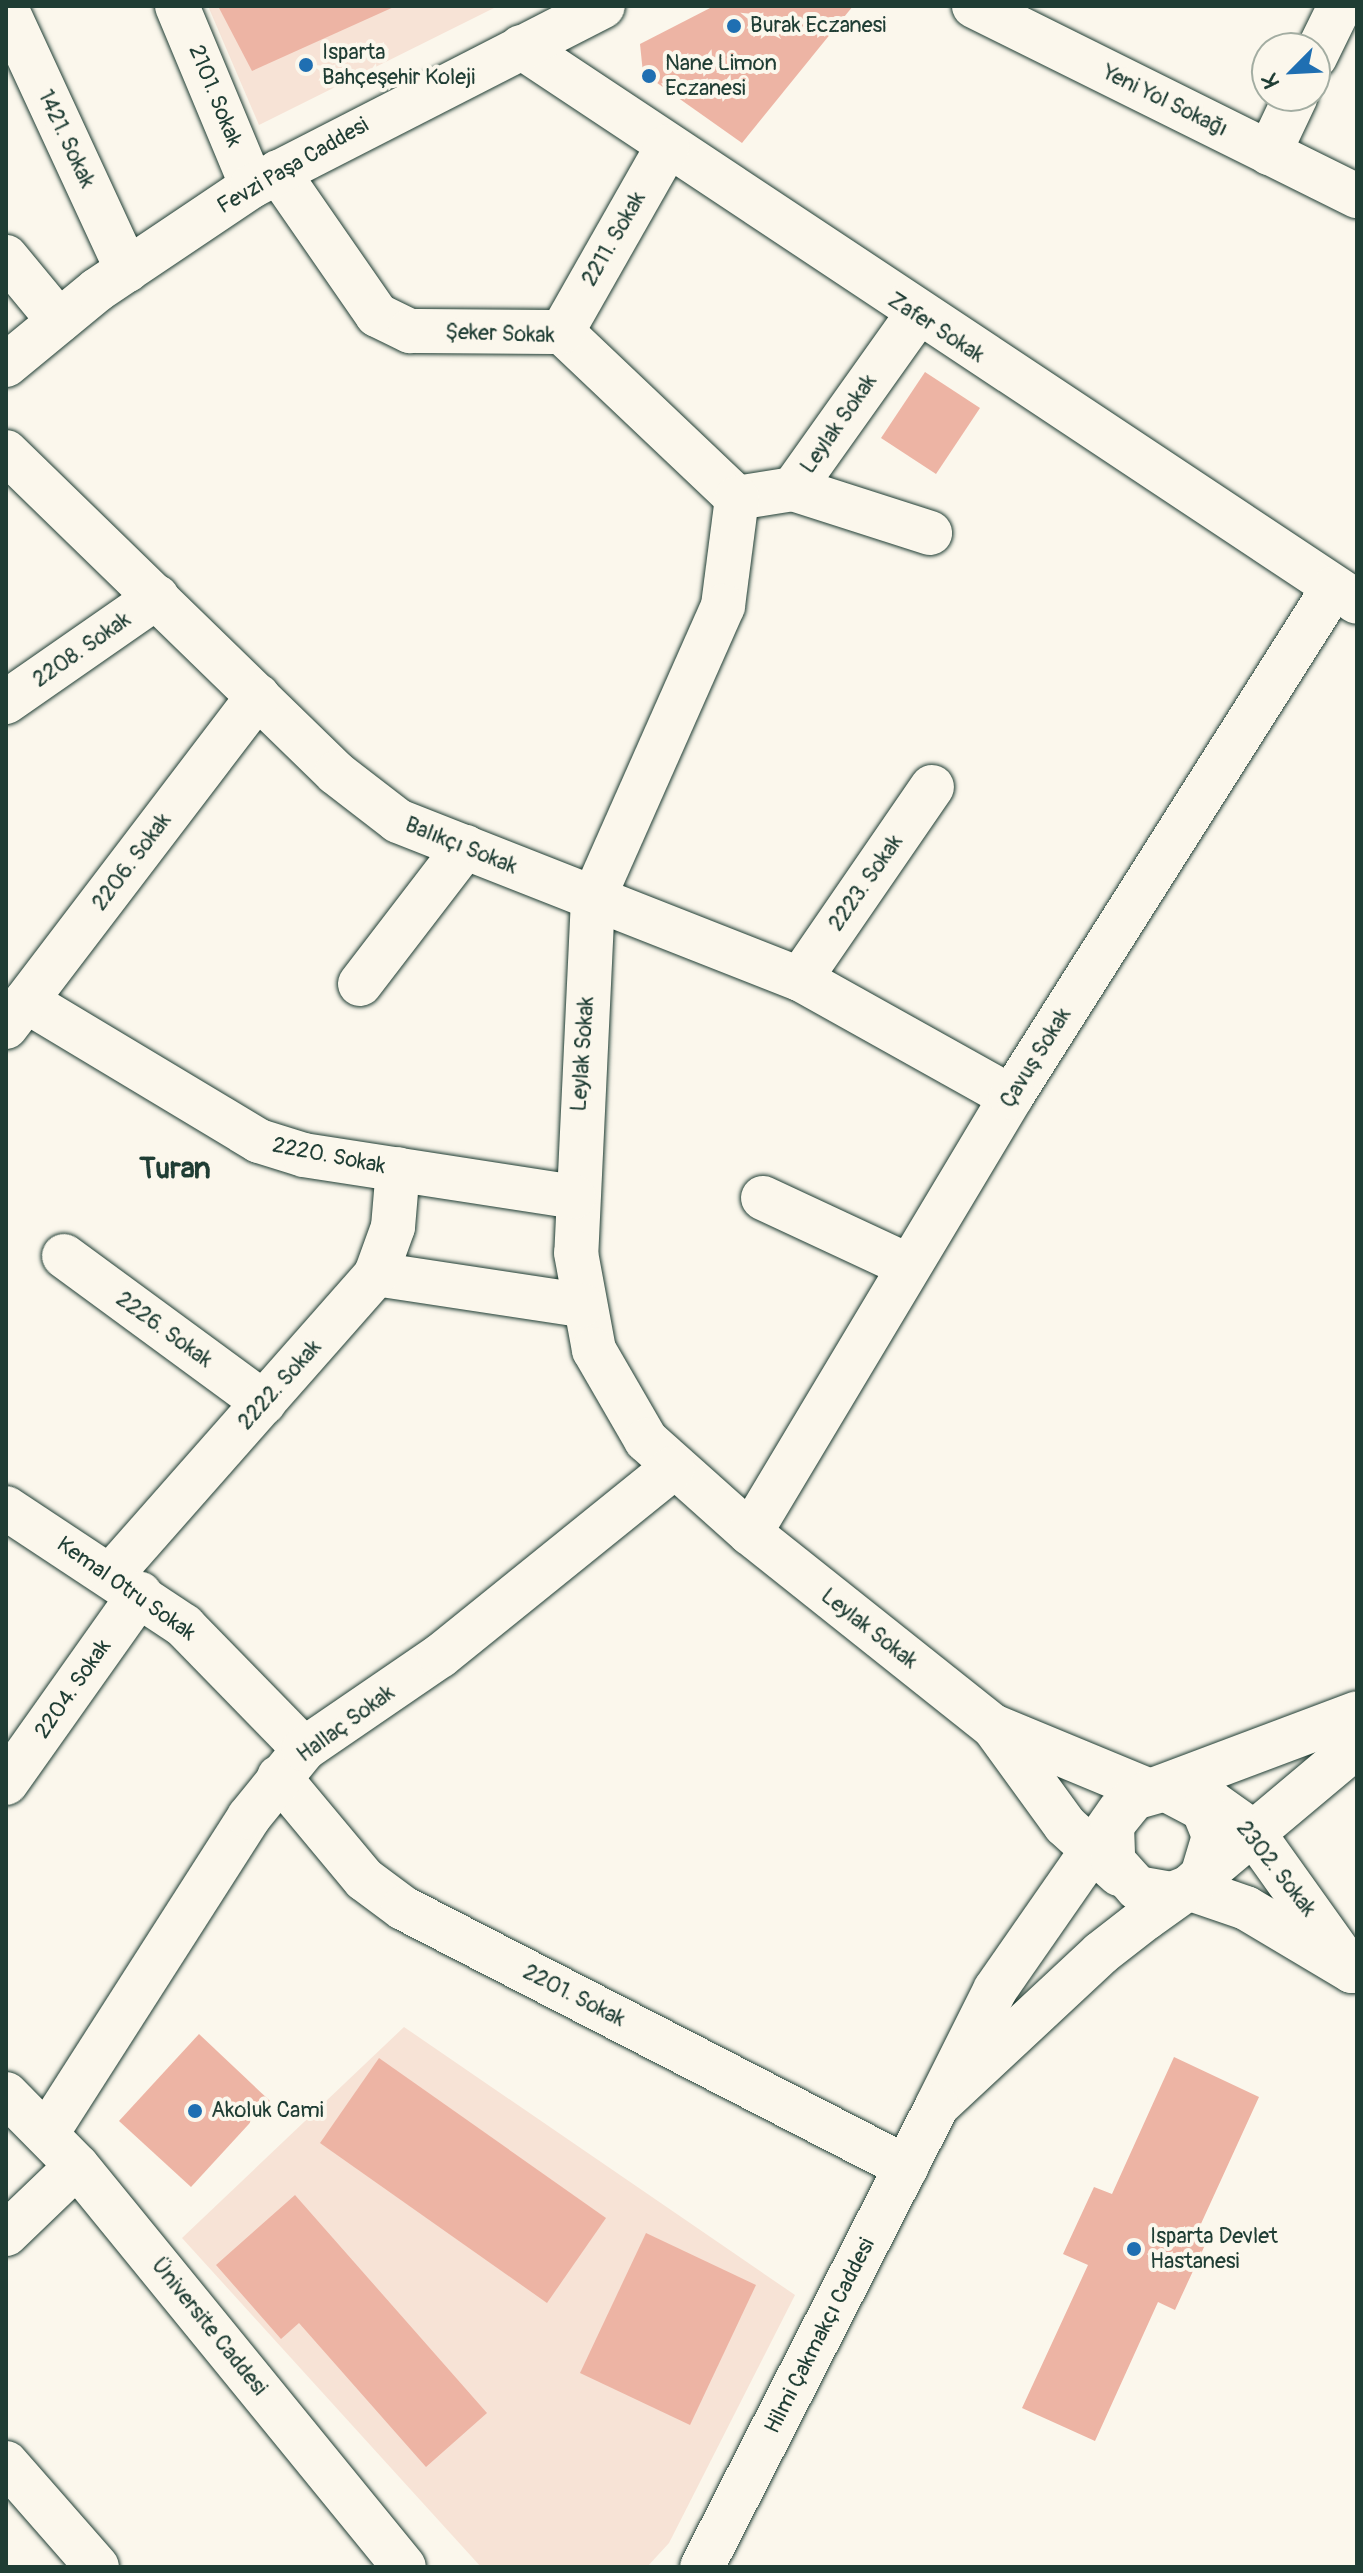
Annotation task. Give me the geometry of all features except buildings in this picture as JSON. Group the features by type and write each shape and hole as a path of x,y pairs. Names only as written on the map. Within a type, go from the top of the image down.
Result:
{"street":[{"name":"2101. Sokak","path":"177,6 265,179"},
{"name":"Fevzi Paşa Caddesi","path":"6,365 127,270 265,179 603,6"},
{"name":"Yeni Yol Sokağı","path":"974,6 1357,196"},
{"path":"1327,32 1340,6"},
{"name":"1421. Sokak","path":"6,8 127,270"},
{"name":"Zafer Sokak","path":"521,47 916,316 1345,595"},
{"path":"1269,153 1288,112"},
{"name":"2211. Sokak","path":"562,332 667,147"},
{"name":"Şeker Sokak","path":"265,179 346,277 395,328 562,332 737,498"},
{"path":"6,257 59,321"},
{"name":"Leylak Sokak","path":"916,316 793,489 737,498 723,606 593,899 574,1197 582,1305 617,1398 673,1468 993,1726 1150,1798"},
{"name":"Balıkçı Sokak","path":"6,452 365,800 465,847 800,979 1011,1097"},
{"path":"793,489 930,533"},
{"name":"Çavuş Sokak","path":"750,1533 1011,1097 1345,595"},
{"name":"2208. Sokak","path":"6,702 157,597"},
{"name":"2206. Sokak","path":"16,1014 258,696"},
{"name":"2223. Sokak","path":"800,979 932,787"},
{"path":"360,984 465,847"},
{"name":"2220. Sokak","path":"16,1014 259,1141 398,1169 574,1197"},
{"name":"2222. Sokak","path":"125,1585 264,1403 376,1274 393,1227 398,1169"},
{"path":"763,1198 909,1266"},
{"name":"2226. Sokak","path":"64,1256 264,1403"},
{"path":"376,1274 582,1305"},
{"name":"Hallaç Sokak","path":"47,2133 291,1763 440,1656 673,1468"},
{"name":"Kemal Otru Sokak","path":"6,1508 125,1585 220,1658 291,1763"},
{"name":"2204. Sokak","path":"7,1781 125,1585"},
{"path":"1150,1798 1211,1821 1214,1850 1195,1882 1154,1894 1107,1863 1109,1844 1150,1798 1357,1713"},
{"name":"Leylak Sokak","path":"993,1726 1047,1803 1107,1863"},
{"name":"Hilmi Çakmakçı Caddesi","path":"937,2106 1101,1953 1195,1882 1252,1831 1357,1746"},
{"name":"2201. Sokak","path":"291,1763 364,1879 403,1908 906,2167"},
{"name":"2302. Sokak","path":"1150,1798 1211,1802 1252,1831 1354,1974"},
{"name":"Hilmi Çakmakçı Caddesi","path":"702,2567 995,1990 1107,1863"},
{"name":"2302. Sokak","path":"1195,1882 1246,1908 1354,1974"},
{"name":"Üniversite Caddesi","path":"6,2094 77,2166 404,2567"},
{"path":"6,2234 77,2166"},
{"path":"6,2463 97,2567"}],"shaded area":[{"name":"Isparta Bahçeşehir Koleji","path":"208,6 498,6 259,125"},
{"path":"404,2027 795,2295 669,2543 647,2567 481,2567 182,2238"}],"place":[{"name":"Burak Eczanesi","path":"734,26"},
{"name":"Isparta Bahçeşehir Koleji","path":"306,65"},
{"name":"Nane Limon Eczanesi","path":"649,76"},
{"name":"Akoluk Cami","path":"195,2111"},
{"name":"Isparta Devlet Hastanesi","path":"1134,2249"}],"district":[{"name":"Turan","path":"175,1169"}]}
